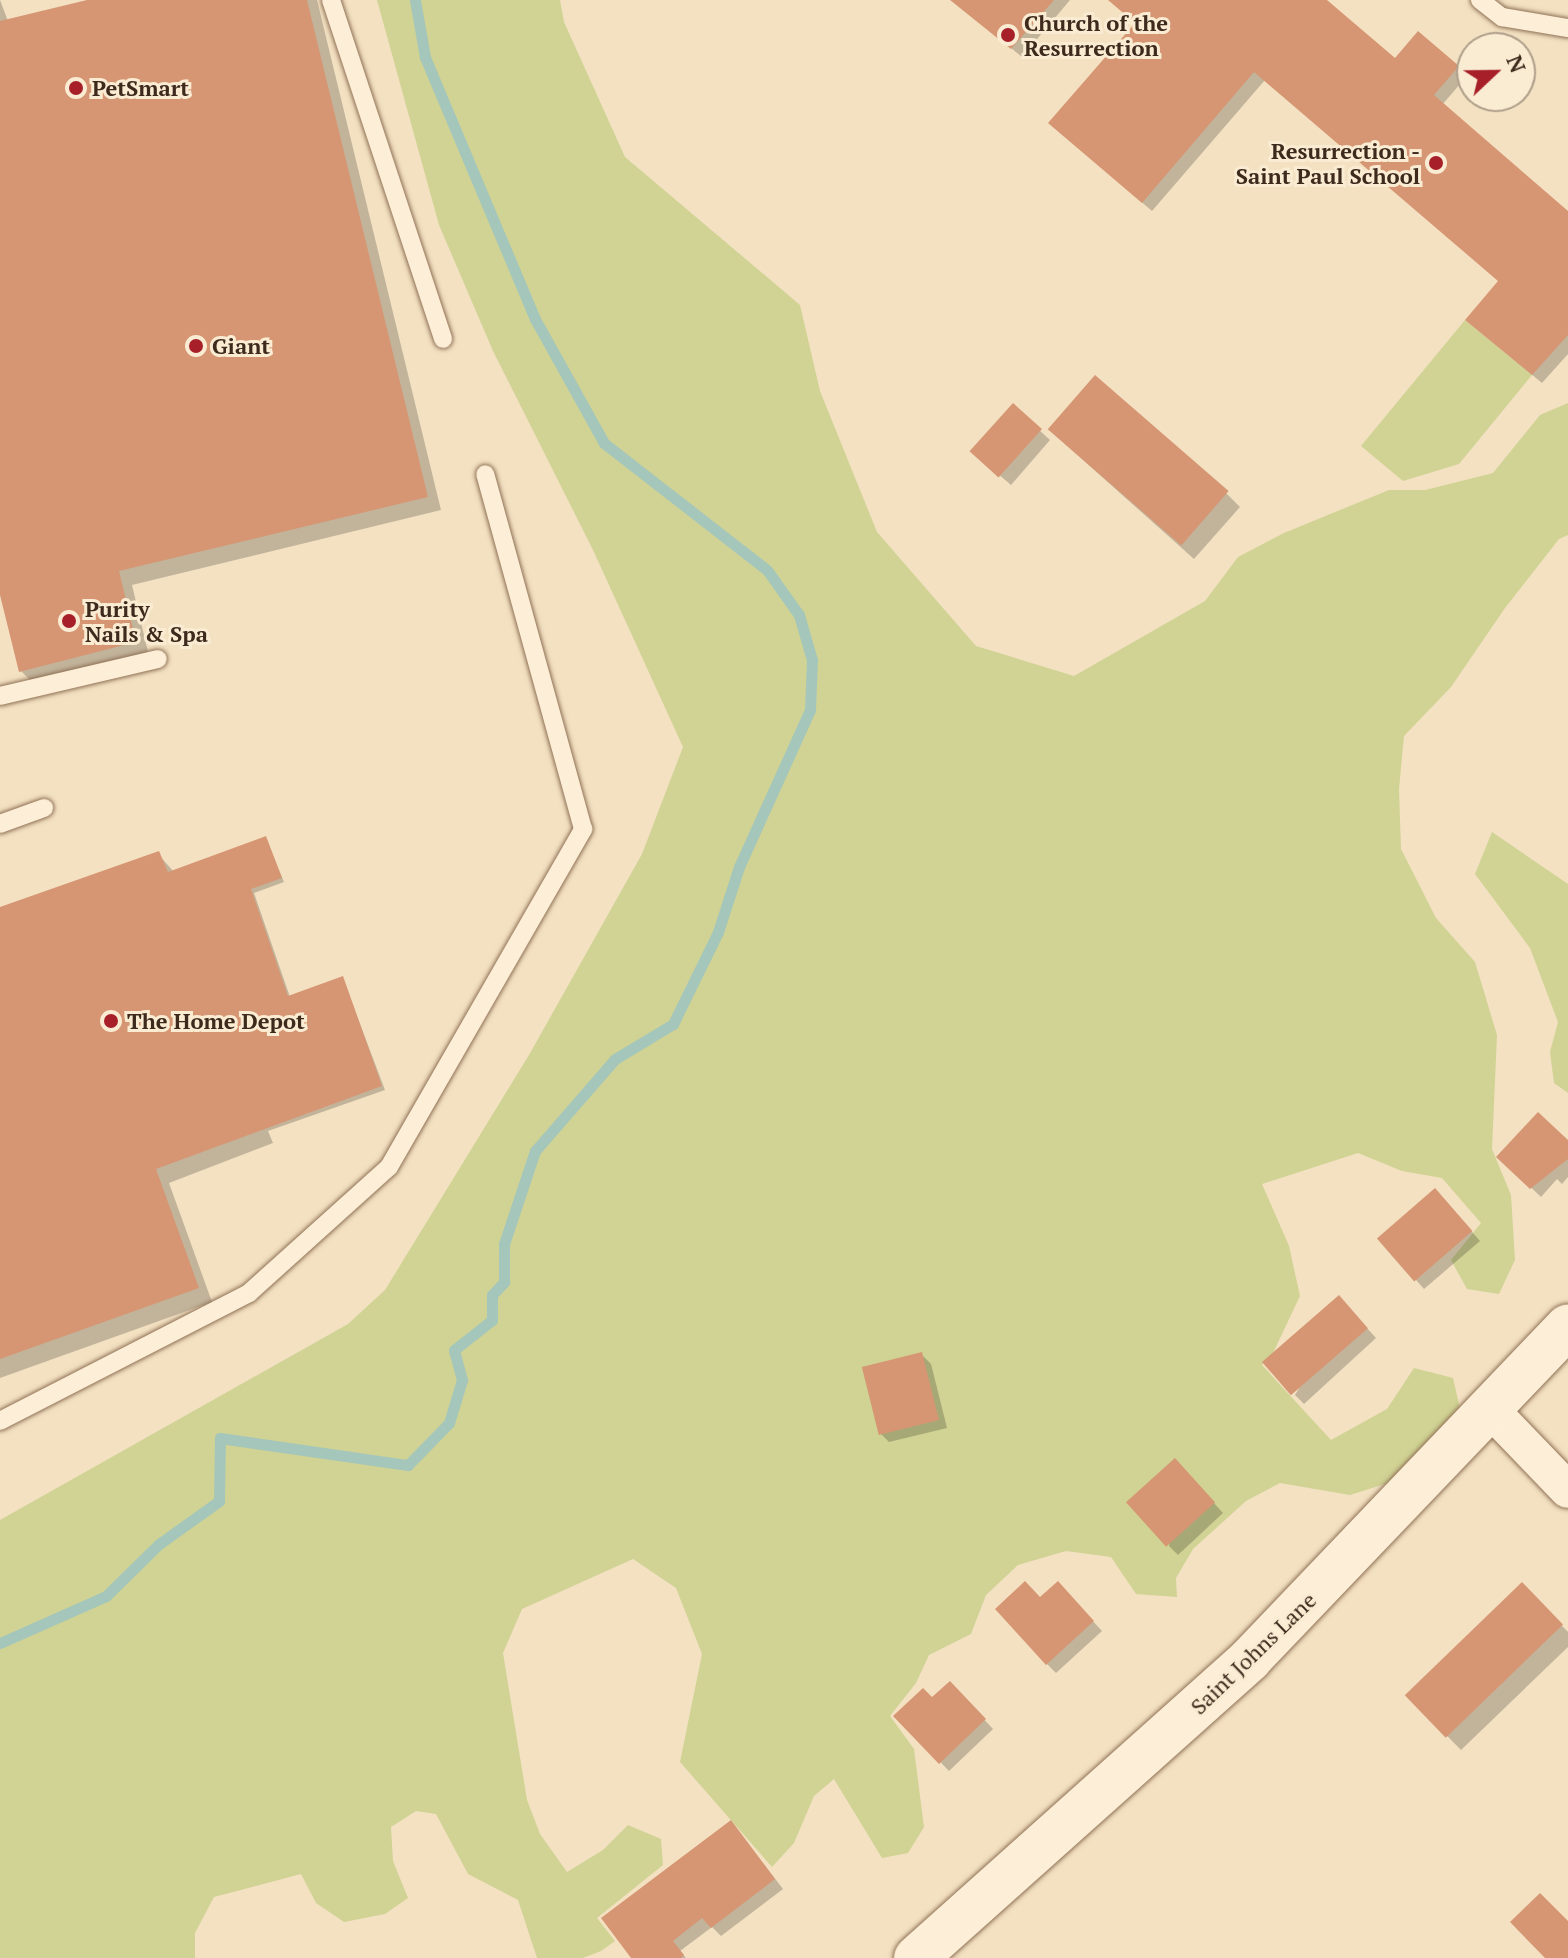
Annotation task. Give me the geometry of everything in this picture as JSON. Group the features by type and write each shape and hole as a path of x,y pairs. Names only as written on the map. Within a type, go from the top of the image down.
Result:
{"street":[{"name":"Saint Johns Lane","path":"916,1958 1250,1659 1568,1326"},
{"path":"1490,1409 1568,1490"}],"lane":[{"path":"331,0 443,339"},
{"path":"1480,0 1502,17 1568,28"},
{"path":"0,1421 249,1293 389,1167 583,829 485,474"},
{"path":"0,696 158,659"},
{"path":"0,824 44,808"}],"green space":[{"path":"377,0 560,0 564,22 625,157 800,305 820,391 877,532 976,646 1074,676 1205,601 1238,557 1284,533 1389,490 1425,490 1493,473 1540,415 1568,403 1568,535 1559,539 1505,608 1451,687 1404,736 1399,789 1401,849 1436,918 1475,962 1497,1035 1492,1149 1511,1195 1515,1260 1499,1294 1467,1289 1451,1260 1481,1223 1442,1178 1402,1171 1358,1153 1262,1184 1289,1246 1300,1296 1273,1353 1262,1365 1331,1440 1387,1409 1414,1368 1453,1378 1463,1422 1388,1483 1350,1495 1280,1483 1246,1501 1193,1549 1176,1578 1177,1597 1136,1594 1111,1557 1066,1551 1018,1565 986,1595 971,1634 929,1655 916,1683 890,1716 914,1749 924,1827 908,1853 882,1858 834,1779 814,1796 794,1843 772,1867 680,1762 702,1654 676,1588 633,1559 522,1609 503,1653 527,1800 540,1834 567,1872 603,1850 628,1825 661,1839 663,1865 597,1918 615,1941 601,1951 583,1958 537,1958 518,1900 468,1874 436,1814 416,1811 391,1827 393,1861 408,1898 385,1914 344,1922 316,1903 301,1874 214,1897 195,1933 195,1958 0,1958 0,1520 348,1324 385,1290 529,1055 642,854 683,747 593,550 493,351 439,225"},
{"path":"1465,320 1532,375 1459,464 1403,481 1361,446"},
{"path":"1492,832 1568,884 1568,1093 1554,1083 1550,1052 1558,1022 1530,948 1475,874"}],"building":[{"name":"Giant","path":"87,0 307,0 428,497 119,571 136,642 19,672 0,595 0,21"},
{"name":"Church of the Resurrection","path":"950,0 1054,0 1011,49"},
{"name":"Resurrection - Saint Paul School","path":"1108,0 1327,0 1395,58 1418,31 1456,63 1456,69 1434,95 1568,211 1568,335 1532,375 1465,320 1498,281 1254,72 1142,203 1048,123 1135,23"},
{"path":"1095,375 1229,491 1181,545 1048,429"},
{"path":"1013,403 1042,429 998,477 970,451"},
{"name":"The Home Depot","path":"266,836 282,878 251,889 288,996 343,976 382,1086 156,1169 199,1288 0,1359 0,907 159,851 168,872"},
{"path":"1538,1112 1568,1140 1568,1159 1530,1189 1496,1157"},
{"path":"1435,1188 1472,1231 1414,1282 1377,1239"},
{"path":"1339,1295 1368,1328 1291,1395 1262,1362"},
{"path":"922,1352 939,1420 879,1435 862,1367"},
{"path":"1175,1458 1215,1503 1166,1547 1126,1502"},
{"path":"1025,1581 1040,1597 1058,1581 1094,1621 1046,1665 995,1609"},
{"path":"1522,1582 1563,1624 1446,1738 1405,1695"},
{"path":"950,1681 986,1719 939,1764 893,1716 923,1688 932,1697"},
{"path":"731,1820 775,1879 711,1928 702,1918 673,1941 684,1955 681,1958 631,1958 601,1918"},
{"path":"1540,1893 1568,1921 1568,1958 1545,1958 1510,1922"}],"waterway":[{"path":"0,1643 106,1596 159,1544 219,1501 220,1438 408,1465 449,1423 462,1380 454,1350 492,1320 492,1295 504,1282 504,1244 535,1151 615,1059 673,1024 718,932 739,867 810,710 812,660 799,615 767,570 604,443 535,319 425,57 415,0"}],"place":[{"name":"Church of the Resurrection","path":"1008,35"},
{"name":"PetSmart","path":"76,88"},
{"name":"Resurrection - Saint Paul School","path":"1436,163"},
{"name":"Giant","path":"196,346"},
{"name":"Purity Nails & Spa","path":"69,621"},
{"name":"The Home Depot","path":"111,1021"}]}
